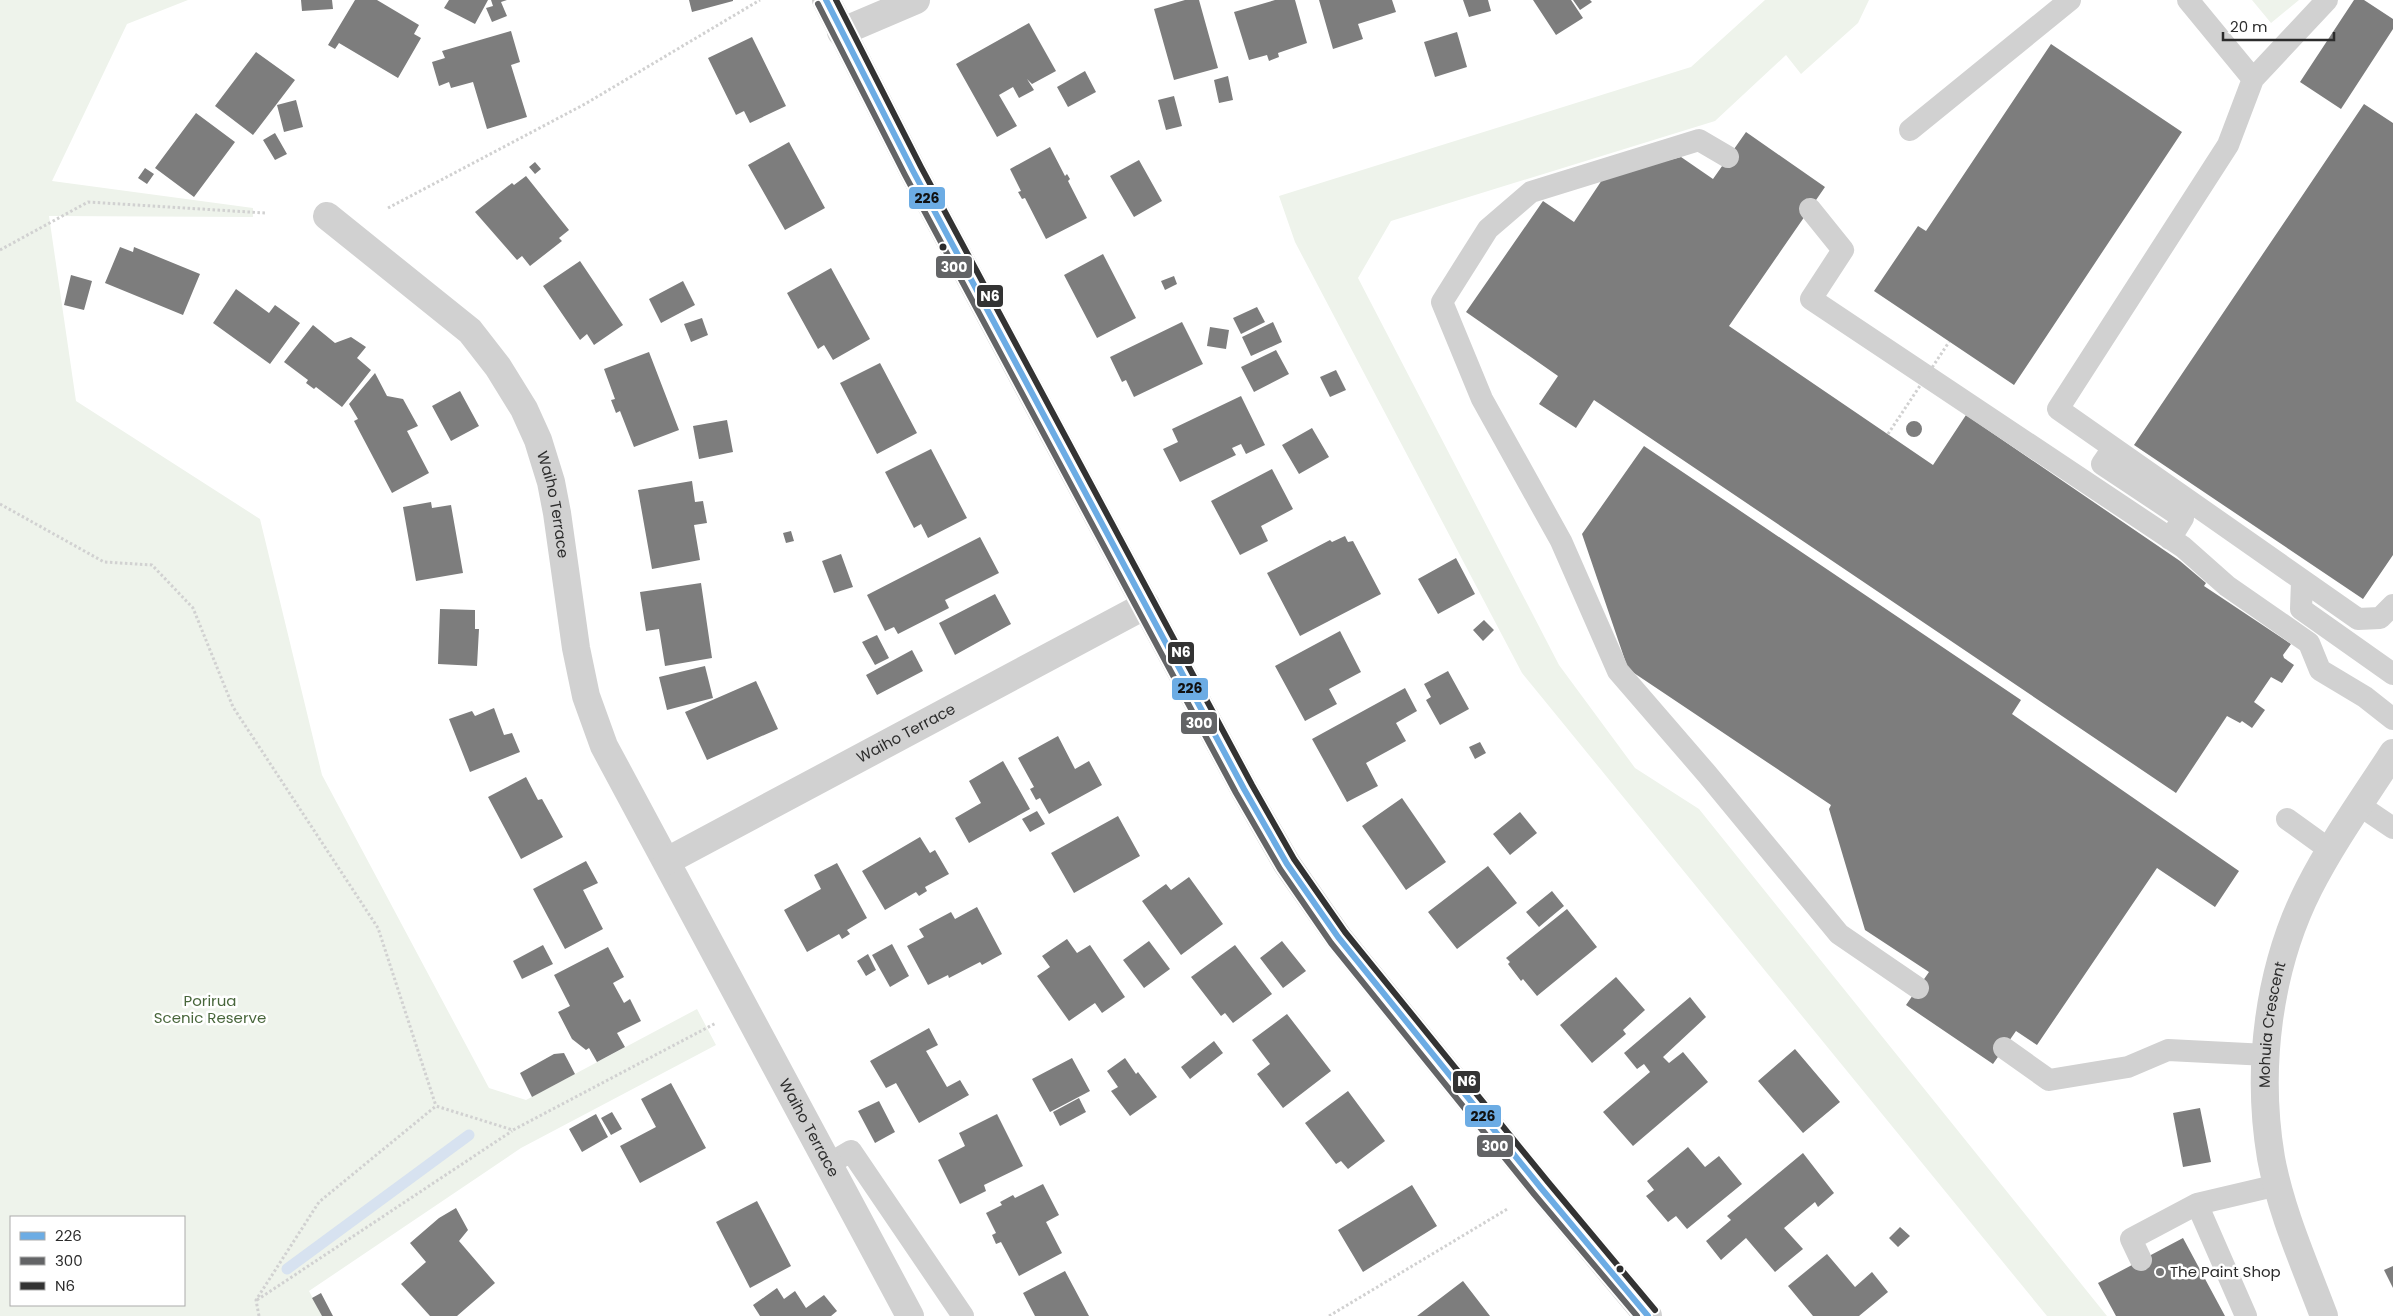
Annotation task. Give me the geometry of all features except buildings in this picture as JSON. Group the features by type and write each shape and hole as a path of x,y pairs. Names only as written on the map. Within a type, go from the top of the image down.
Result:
{"street":[{"path":"826,0 918,180 1278,848 1332,929 1541,1188 1648,1316"},
{"path":"841,32 916,0"},
{"name":"Waiho Terrace","path":"328,216 470,331 498,367 524,409 538,440 551,482 558,513 576,648 586,696 604,746 910,1316"},
{"name":"Waiho Terrace","path":"667,861 1146,605"},
{"name":"Mohuia Crescent","path":"2324,1316 2278,1185 2272,1158 2265,1091 2267,1055 2278,974 2289,936 2308,890 2330,850 2393,753"}],"lane":[{"path":"1910,130 2070,0"},
{"path":"2188,0 2253,79"},
{"path":"2327,0 2253,79 2228,145 2058,409 2302,582 2358,619 2380,618 2393,605"},
{"path":"1728,157 1699,140 1531,192 1488,229 1442,302 1482,400 1561,541 1618,671 1707,774 1839,934 1918,988"},
{"path":"1810,209 1843,250 1810,299 2183,547 2227,586 2309,643 2320,670 2365,697 2393,719"},
{"path":"2114,448 2102,464 2183,518 2170,539"},
{"path":"2302,582 2301,609 2393,674"},
{"path":"2359,805 2393,828"},
{"path":"2287,819 2330,850"},
{"path":"2004,1048 2049,1080 2128,1067 2168,1050 2267,1055"},
{"path":"829,1164 851,1151 963,1316"},
{"path":"2141,1260 2131,1239 2197,1204 2278,1185"},
{"path":"2197,1204 2246,1316"}],"path":[{"path":"388,208 585,104 760,0"},
{"path":"0,250 88,202 265,213"},
{"path":"1888,434 1949,342"},
{"path":"0,504 104,562 152,565 193,608 233,707 378,928 436,1106"},
{"path":"256,1300 513,1130 718,1022"},
{"path":"436,1106 513,1130"},
{"path":"259,1316 256,1300 320,1202 436,1106"},
{"path":"1329,1316 1508,1208"}],"green space":[{"name":"Porirua Scenic Reserve","path":"0,0 188,0 127,24 52,181 253,208 253,217 49,216 76,401 260,519 322,775 489,1088 526,1100 697,1009 716,1045 521,1148 309,1291 322,1316 0,1316"},
{"path":"1765,0 1869,0 1858,23 1801,74 1786,55 1715,121 1391,221 1358,278 1559,665 1635,768 1699,809 2107,1316 2047,1316 1522,673 1295,242 1279,196 1691,67"},
{"path":"2252,0 2299,0 2271,23"}],"waterway":[{"path":"287,1269 469,1135"}],"transit line":[{"name":"226","path":"826,0 913,171 1244,789 1287,864 1338,937 1541,1188 1648,1316"},
{"name":"N6","path":"836,0 921,167 1252,785 1294,859 1345,932 1548,1182 1655,1310"},
{"name":"300","path":"818,4 905,175 1236,793 1280,869 1331,943 1534,1194 1637,1316"}],"place":[{"name":"The Paint Shop","path":"2160,1272"}]}
